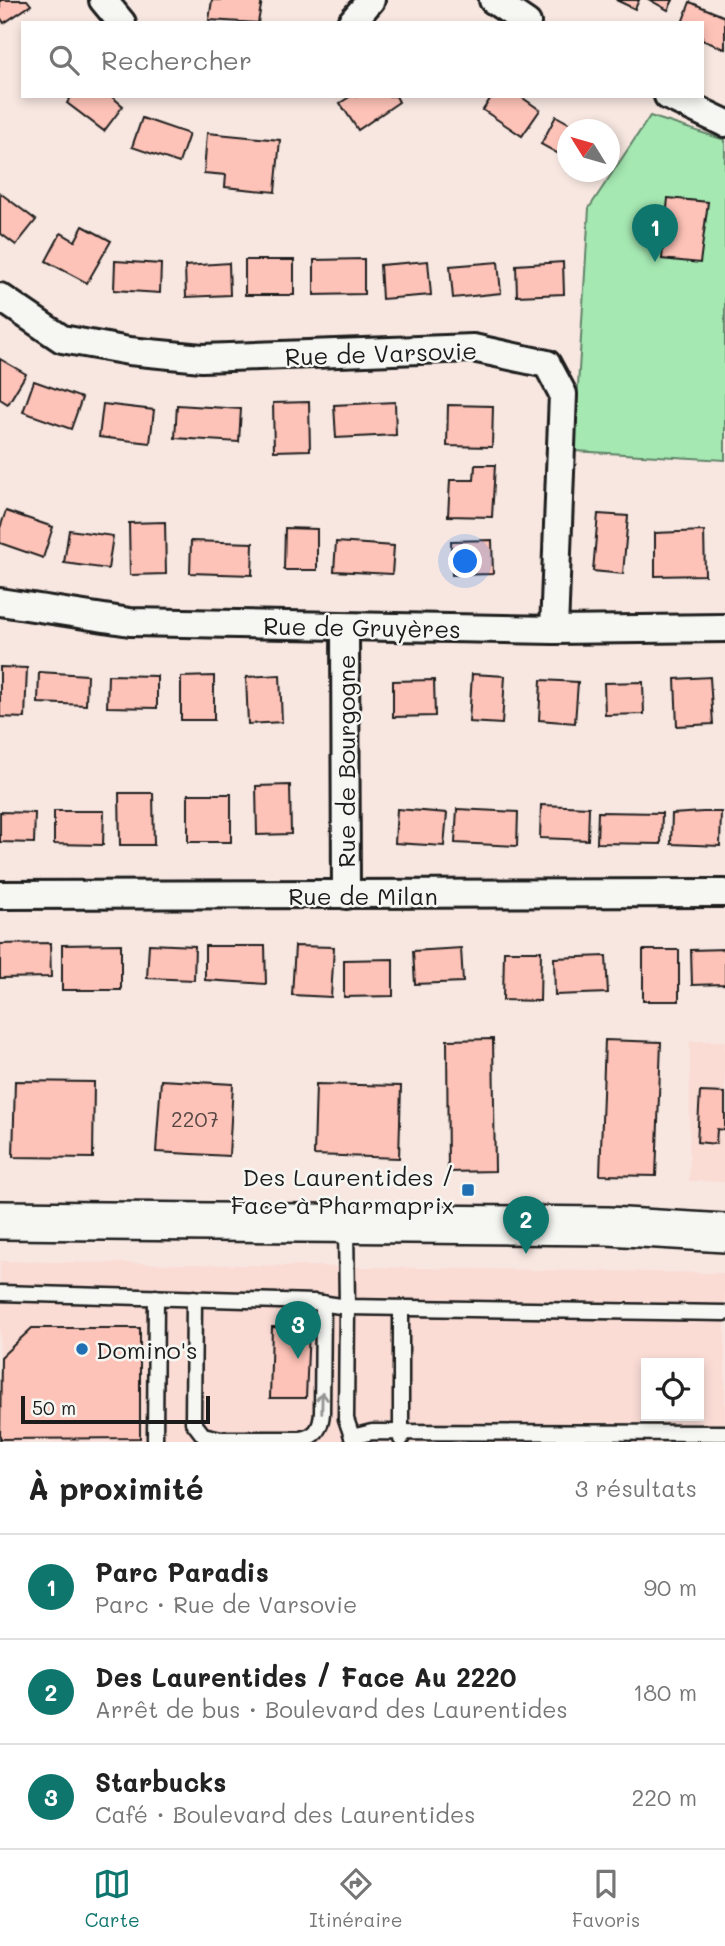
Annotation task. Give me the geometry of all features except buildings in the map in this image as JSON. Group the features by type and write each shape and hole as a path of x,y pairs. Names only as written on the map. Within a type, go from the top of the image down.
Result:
{"main road":[{"path":"0,1220 628,1226 725,1233"}],"street":[{"path":"103,0 120,21"},
{"path":"353,21 371,0"},
{"path":"492,0 524,21"},
{"path":"672,98 725,123"},
{"name":"Rue de Varsovie","path":"0,297 62,339 129,351 202,358 473,348 547,364 563,394 554,630"},
{"name":"Rue de Gruyères","path":"0,602 130,622 554,630 725,628"},
{"name":"Rue de Bourgogne","path":"345,627 346,895"},
{"name":"Rue de Milan","path":"0,895 725,893"}],"lane":[{"path":"346,1223 346,1419 353,1439 372,1432 401,1437 725,1433"},
{"path":"0,1293 323,1303 347,1307 725,1313"},
{"path":"156,1297 156,1442"},
{"path":"194,1298 193,1422 203,1436 221,1439 300,1440 311,1437 319,1429 322,1413 323,1303"},
{"path":"401,1308 401,1437"}],"shaded area":[{"path":"690,1041 725,1041 725,1182 689,1181"},
{"path":"0,1261 725,1273 725,1442 0,1442"}],"green space":[{"path":"650,116 725,140 725,460 574,451 589,208 606,182 620,182 620,161"}],"place":[{"name":"Parc Paradis","path":"655,262"},
{"name":"Des Laurentides / Face à Pharmaprix","path":"468,1190"},
{"name":"Des Laurentides / Face Au 2220","path":"526,1254"},
{"name":"Domino's","path":"82,1349"},
{"name":"Starbucks","path":"298,1359"}]}
